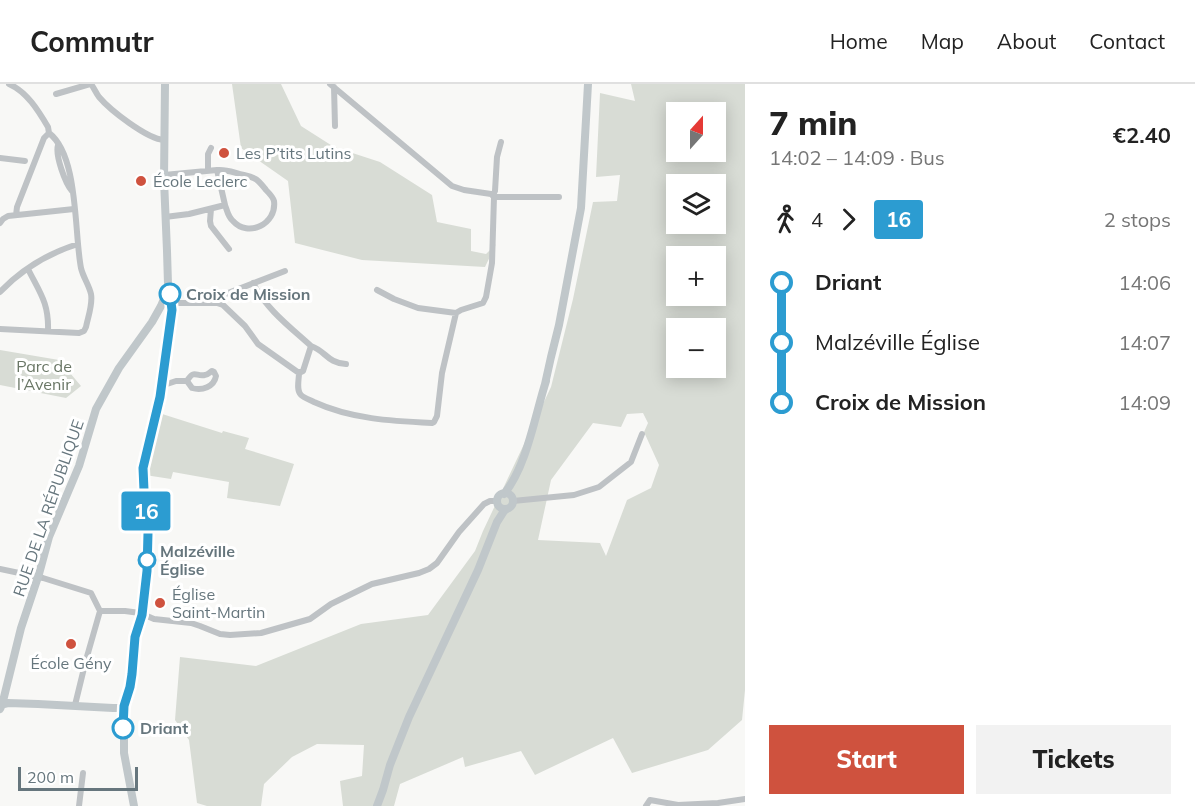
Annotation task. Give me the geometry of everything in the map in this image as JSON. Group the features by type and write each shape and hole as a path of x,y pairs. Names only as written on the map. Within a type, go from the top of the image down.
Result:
{"main road":[{"path":"134,806 124,753 124,706 130,687 135,637 142,615 147,571 148,533 143,468 158,410 172,310 168,302 165,217 165,84"},
{"path":"501,505 511,507 509,497 513,482 529,439 557,347 583,194 588,84"},
{"name":"RUE DE LA RÉPUBLIQUE","path":"1,706 21,628 49,537 79,466 96,409 119,368 168,302"},
{"path":"377,806 388,769 405,728 478,570 497,522 504,511 500,496 509,497"},
{"path":"1,706 38,704 119,708 124,706"}],"street":[{"path":"0,329 79,333 84,331 91,297 81,268 73,192 67,165 55,138 49,133 48,127 28,98 9,84"},
{"path":"56,94 91,84 99,96 128,122 151,136 164,140"},
{"path":"332,86 335,126"},
{"path":"332,86 446,182 458,189 494,196 560,196"},
{"path":"16,215 44,138 49,133"},
{"path":"311,346 303,371 299,373 298,389 302,396 351,415 396,422 434,422 456,313 461,309 483,303 486,297 492,263 494,196 497,157 501,142"},
{"path":"208,171 208,154 211,148"},
{"path":"0,158 25,161"},
{"path":"164,175 218,170 229,170 256,178 272,197 274,203 272,213 260,227 250,229 238,226 232,220 225,204 218,170"},
{"path":"165,217 189,214 225,204"},
{"path":"0,223 5,217 74,208"},
{"path":"212,209 211,226 230,249"},
{"path":"0,292 28,269 51,255 78,244"},
{"path":"28,269 46,303 48,331"},
{"path":"217,303 219,298 228,293 285,271"},
{"path":"253,283 275,314 311,346 326,358 346,364"},
{"path":"377,290 418,308 456,313"},
{"path":"168,302 223,305 245,326 258,344 299,373"},
{"path":"212,371 216,376 214,382 201,389 192,388 188,381 195,374 205,375 212,371"},
{"path":"162,384 188,381"},
{"path":"509,497 574,495 599,487 631,462 642,434"},
{"path":"100,611 140,613 154,619 191,623 220,634 261,633 310,620 331,604 372,584 429,569 437,563 459,532 481,507 487,502 501,505"},
{"path":"0,569 38,577 91,593 100,611 75,705"},
{"path":"79,806 83,773"},
{"path":"646,806 650,800 678,805 745,799"}],"green space":[{"path":"232,84 281,84 301,126 334,147 380,162 432,195 437,222 471,229 471,251 486,254 496,244 485,267 362,260 295,243 288,181 241,148"},
{"path":"631,84 745,84 745,690 742,720 708,750 632,773 613,738 535,775 521,751 465,767 463,757 400,784 394,806 343,806 340,781 362,776 364,745 317,744 292,757 264,784 261,806 207,806 197,803 189,740 175,720 180,657 256,666 361,624 428,615 475,551 551,387 573,299 593,202 617,201 620,175 596,177 600,93 635,101","holes":["643,413 648,423 644,432 659,465 651,488 627,500 606,556 600,543 538,540 551,480 593,423 621,427 627,414"]},
{"name":"Parc de l’Avenir","path":"0,350 59,360 81,386 66,398 0,385"},
{"path":"159,413 222,433 223,431 249,438 245,449 294,464 280,506 227,498 229,482 173,472 171,479 145,475"}],"bus line":[{"name":"16","path":"123,728 124,706 130,687 135,637 142,615 147,571 148,533 143,468 158,410 172,310 170,294"}],"place":[{"name":"Les P’tits Lutins","path":"224,153"},
{"name":"École Leclerc","path":"141,181"},
{"name":"Croix de Mission","path":"170,294"},
{"name":"Malzéville Église","path":"147,560"},
{"name":"Église Saint-Martin","path":"160,603"},
{"name":"École Gény","path":"71,644"},
{"name":"Driant","path":"123,728"}]}
